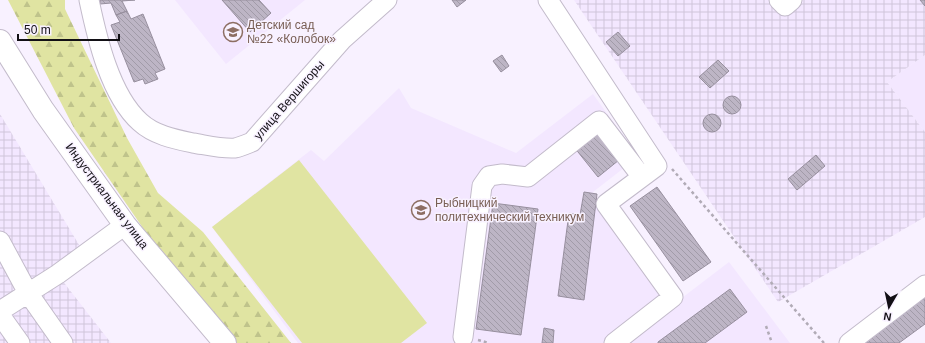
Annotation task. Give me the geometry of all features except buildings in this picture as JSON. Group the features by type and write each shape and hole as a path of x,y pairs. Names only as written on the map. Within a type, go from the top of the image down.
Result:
{"main road":[{"name":"Индустриальная улица","path":"0,41 43,110 126,225 225,343"}],"street":[{"name":"улица Вершигоры","path":"90,0 98,41 110,73 127,108 140,123 161,135 168,137 210,146 235,148 252,142 342,40 387,0"},
{"path":"548,0 657,166 606,204 673,297 614,343"},
{"path":"779,0 785,6 792,0"},
{"path":"463,337 482,186 489,176 502,174 528,178 598,121 642,177"},
{"path":"0,312 58,274 126,225"},
{"path":"0,241 28,293 63,343"},
{"path":"849,343 925,285"},
{"path":"0,315 20,343"}],"path":[{"path":"657,166 665,161 824,343"},
{"path":"766,326 772,343"}],"shaded area":[{"name":"Детский сад №22 «Колобок»","path":"175,0 305,0 226,64"},
{"path":"574,0 925,0 925,55 887,82 925,132 925,217 778,302"},
{"path":"925,55 925,132 887,82"},
{"name":"Рыбницкий политехнический техникум","path":"399,88 411,108 516,153 593,94 638,157 593,192 674,304 729,262 790,343 298,343 212,227 311,150 324,161"},
{"path":"0,114 84,253 58,275 111,343 0,343"}],"green space":[{"path":"8,0 65,0 65,9 127,138 158,193 203,232 291,343 234,343 156,247 74,128"},
{"path":"299,160 427,323 401,343 302,343 212,227"}],"place":[{"name":"Детский сад №22 «Колобок»","path":"233,32"},
{"name":"Рыбницкий политехнический техникум","path":"421,210"}]}
